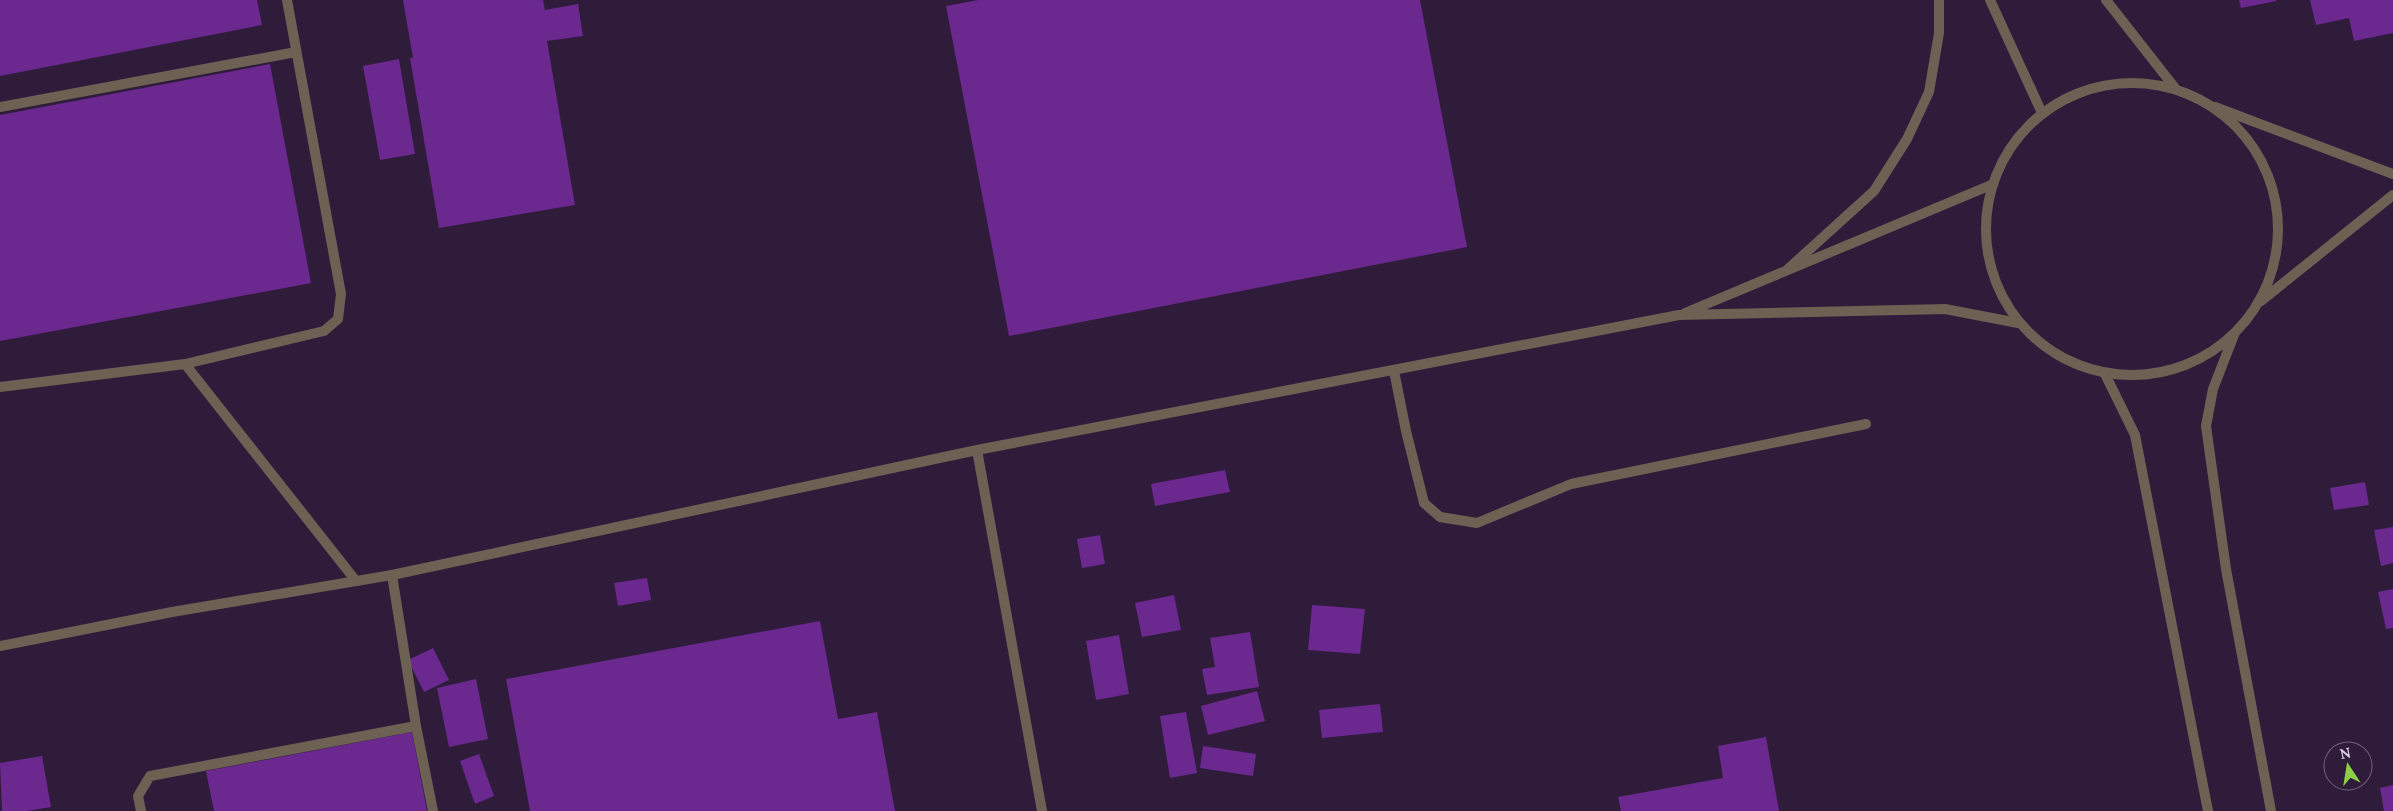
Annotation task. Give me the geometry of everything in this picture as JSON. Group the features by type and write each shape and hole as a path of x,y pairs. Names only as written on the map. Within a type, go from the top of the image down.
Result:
{"street":[{"path":"0,387 185,364 324,331 338,319 341,294 286,0"},
{"path":"1788,269 1874,191 1907,139 1929,92 1939,33 1938,0"},
{"path":"1990,0 2042,113"},
{"path":"2106,0 2175,88"},
{"path":"0,107 296,52"},
{"path":"2393,174 2215,107 2175,88 2128,82 2083,91 2042,113 2011,145 1992,185 1984,228 1993,279 2018,323 2057,356 2105,374 2153,375 2198,360 2234,335 2261,301 2393,195"},
{"path":"2215,107 2247,136 2270,174 2279,217 2278,243 2276,260 2261,301"},
{"path":"1679,315 1992,185"},
{"path":"0,646 172,612 392,575 977,450 1679,315 1945,309 2018,323"},
{"path":"2234,335 2213,389 2206,426 2226,570 2270,811"},
{"path":"185,364 356,581"},
{"path":"1394,371 1406,431 1424,503 1440,517 1477,523 1571,484 1866,424"},
{"path":"2105,374 2135,435 2208,811"},
{"path":"977,450 1042,811"},
{"path":"392,575 416,726 433,811"},
{"path":"0,655 15,644"},
{"path":"141,811 138,796 150,776 416,726"}],"building":[{"path":"0,0 257,0 262,25 0,76"},
{"path":"403,0 543,0 545,10 578,4 583,36 547,41 575,205 439,228 410,58 413,58"},
{"path":"978,0 1420,0 1467,247 1009,336 946,6"},
{"path":"2239,0 2276,0 2276,1 2241,8"},
{"path":"2310,0 2393,0 2393,33 2354,41 2349,18 2316,25"},
{"path":"399,59 415,154 380,160 363,66"},
{"path":"270,64 311,283 0,341 0,115"},
{"path":"1225,470 1230,492 1155,506 1151,484"},
{"path":"2365,482 2369,505 2334,510 2330,488"},
{"path":"2393,527 2393,563 2381,566 2374,530"},
{"path":"1100,535 1105,564 1082,568 1077,539"},
{"path":"647,578 651,600 618,606 614,583"},
{"path":"2393,589 2393,628 2386,629 2378,592"},
{"path":"1174,595 1181,630 1142,637 1135,603"},
{"path":"1312,605 1365,609 1360,654 1308,650"},
{"path":"820,621 838,719 877,712 895,811 530,811 506,679"},
{"path":"1250,632 1259,687 1207,695 1202,669 1215,667 1210,638"},
{"path":"1119,635 1129,694 1096,700 1086,641"},
{"path":"433,648 449,680 424,692 408,660"},
{"path":"476,679 488,739 449,747 437,688"},
{"path":"1257,691 1265,721 1208,735 1201,706"},
{"path":"1380,704 1383,732 1322,738 1319,710"},
{"path":"1186,712 1197,773 1170,778 1160,716"},
{"path":"412,732 427,811 214,811 206,771"},
{"path":"1766,737 1779,811 1621,811 1618,797 1723,778 1718,746"},
{"path":"1203,746 1256,754 1253,776 1200,768"},
{"path":"479,754 494,796 475,804 460,761"},
{"path":"42,756 51,807 27,811 2,811 0,763"},
{"path":"2393,785 2393,811 2384,811 2380,788"}]}
